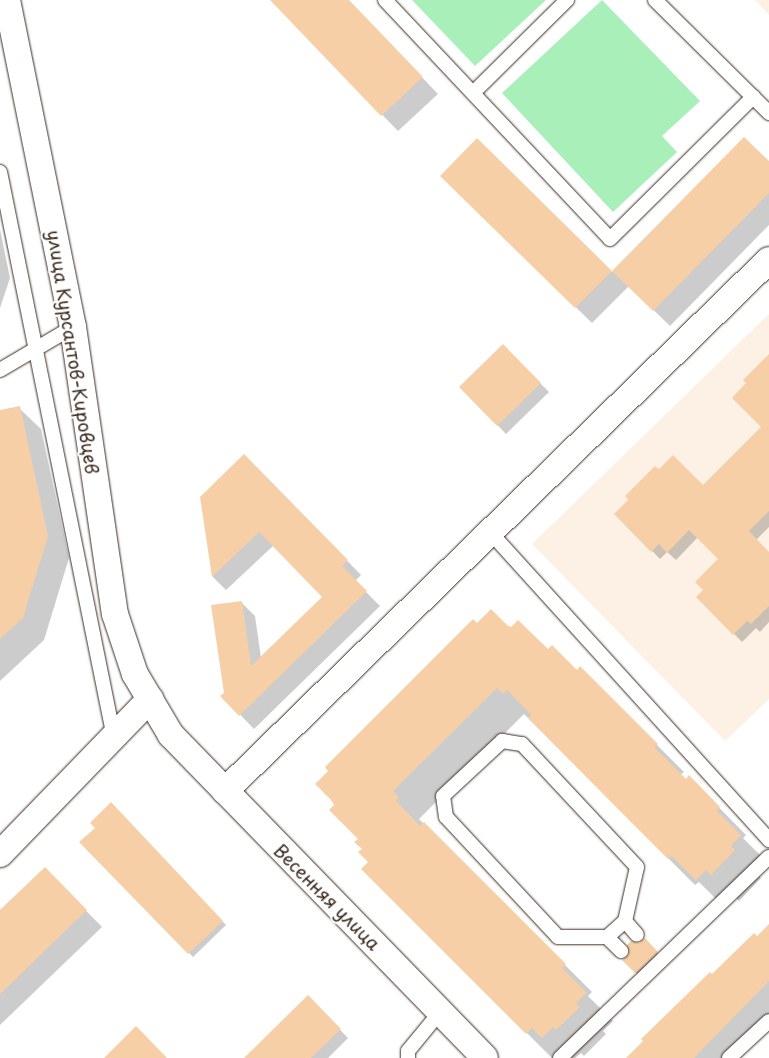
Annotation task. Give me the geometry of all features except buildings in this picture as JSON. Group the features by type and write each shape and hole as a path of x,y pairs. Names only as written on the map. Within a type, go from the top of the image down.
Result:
{"street":[{"name":"улица Курсантов-Кировцев","path":"7,0 73,327 115,614 135,674 170,735"},
{"path":"225,791 769,260"},
{"path":"0,854 150,700"},
{"name":"Весенняя улица","path":"170,735 485,1058"}],"lane":[{"path":"385,0 474,92 610,239 753,97"},
{"path":"474,92 567,0"},
{"path":"655,0 769,113"},
{"path":"0,172 114,739"},
{"path":"0,370 73,327"},
{"path":"490,532 769,840"},
{"path":"502,741 522,744 637,867 625,921 607,937 558,937 446,817 443,796 502,741"},
{"path":"560,1058 644,974 769,857"},
{"path":"625,921 637,935"},
{"path":"607,937 621,951"},
{"path":"408,1058 408,1051 440,1012"},
{"path":"729,1058 769,1021"}],"shaded area":[{"path":"755,0 769,0 769,15"},
{"path":"769,314 769,699 725,741 532,544"}],"green space":[{"path":"412,0 546,0 475,66"},
{"path":"602,0 700,101 662,136 677,152 613,212 502,93"}]}
